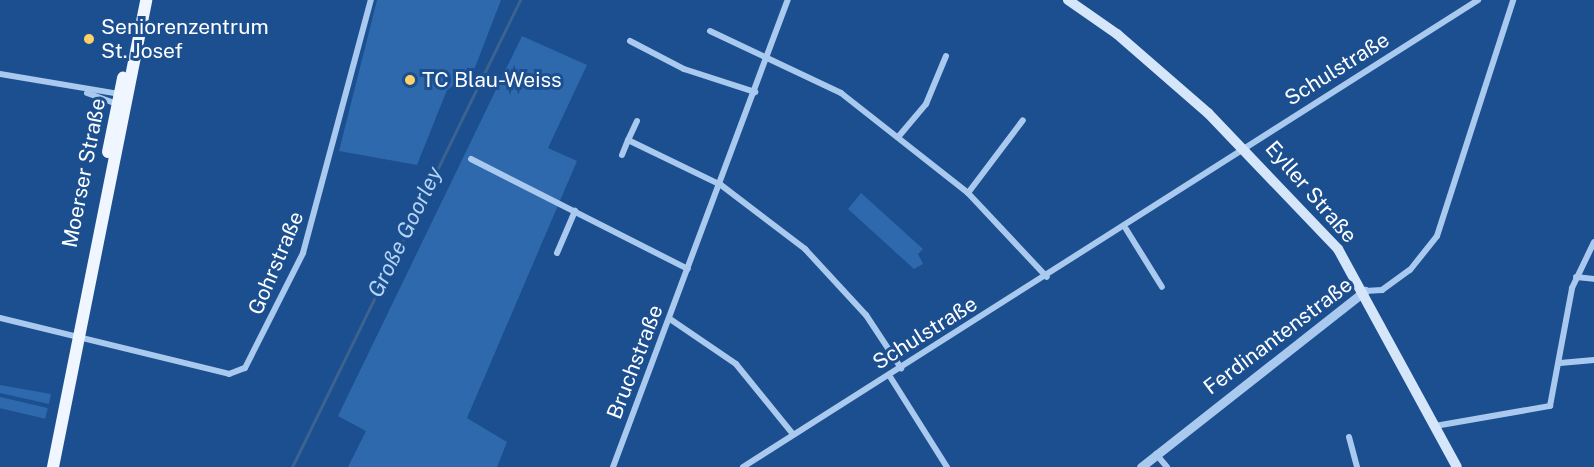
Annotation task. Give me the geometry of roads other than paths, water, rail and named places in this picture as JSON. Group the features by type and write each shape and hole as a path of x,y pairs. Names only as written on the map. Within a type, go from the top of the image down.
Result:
{"main road":[{"name":"Moerser Straße","path":"54,467 78,334 77,313 146,0"},
{"name":"Eyller Straße","path":"1068,0 1117,34 1245,147 1338,249 1365,291 1457,467"}],"street":[{"name":"Gohrstraße","path":"0,318 78,334 229,374 245,368 303,253 371,0"},
{"name":"Bruchstraße","path":"613,467 771,55 788,0"},
{"name":"Schulstraße","path":"742,467 792,433 1126,229 1245,147 1478,0"},
{"name":"Ferdinantenstraße","path":"1141,467 1365,291 1382,290 1410,270 1437,236 1512,0"},
{"path":"710,31 771,55 841,93 900,136 968,193 1047,276"},
{"path":"630,41 684,69 755,92"},
{"path":"900,136 926,104 946,56"},
{"path":"0,74 123,100"},
{"path":"84,92 123,100"},
{"path":"968,193 1023,120"},
{"path":"622,155 637,121"},
{"path":"628,140 721,185 805,249 866,315 901,368"},
{"path":"471,159 688,269"},
{"path":"557,253 575,211"},
{"path":"1126,229 1162,287"},
{"path":"1435,426 1542,412 1553,400 1576,277 1594,242"},
{"path":"1576,277 1594,279"},
{"path":"670,319 736,364 792,433"},
{"path":"1560,363 1594,360"},
{"path":"889,375 944,466"},
{"path":"1349,437 1357,467"},
{"path":"1156,454 1167,467"},
{"path":"753,460 757,467"}],"waterway":[{"name":"Große Goorley","path":"292,467 520,0"}],"place":[{"name":"Seniorenzentrum St. Josef","path":"89,39"},
{"name":"TC Blau-Weiss","path":"410,80"}]}
